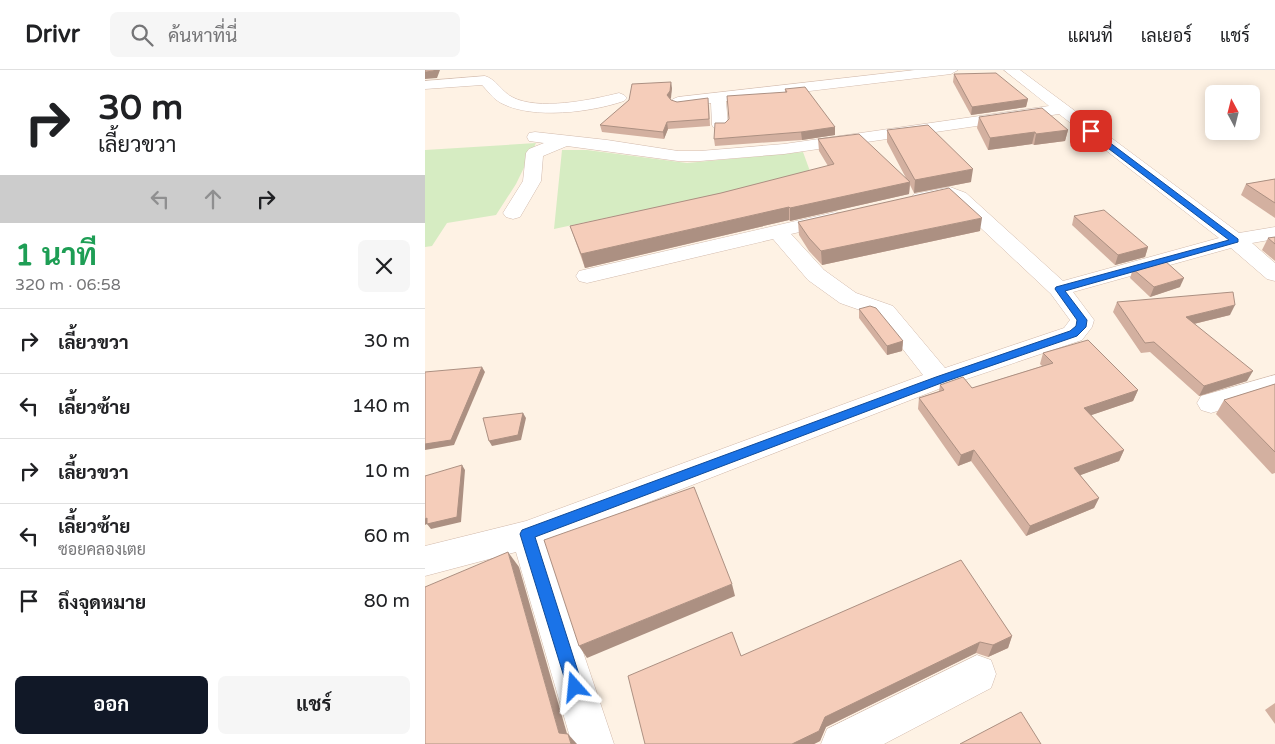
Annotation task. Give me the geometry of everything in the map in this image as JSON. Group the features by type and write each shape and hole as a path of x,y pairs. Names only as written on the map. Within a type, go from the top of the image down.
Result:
{"street":[{"path":"678,102 951,70"},
{"path":"1011,70 1235,240 1275,274"},
{"path":"425,85 475,79 485,80 501,96 519,104 589,106 619,98"},
{"path":"718,98 720,125"},
{"path":"535,137 607,145 678,156 700,156 784,149 1061,109"},
{"path":"513,213 531,181 535,153 563,141"},
{"path":"425,561 527,534 940,380 1073,334 1081,327 1082,320 1059,289 954,194 941,194 903,203"},
{"path":"587,276 855,214"},
{"path":"778,232 816,275 848,298 885,311 940,380"},
{"path":"1059,289 1235,240 1275,233"},
{"path":"1211,403 1275,384"},
{"path":"527,534 593,744"},
{"path":"842,744 977,674"}],"green space":[{"path":"536,143 516,184 496,215 447,223 432,246 425,247 425,150"},
{"path":"562,150 587,150 687,163 803,152 811,174 554,229"}],"building":[{"path":"996,73 1028,99 972,107 954,74"},
{"path":"671,82 670,91 667,95 671,100 677,102 708,98 709,119 667,122 663,132 600,125 629,100 632,84"},
{"path":"805,87 835,127 801,132 714,139 715,123 725,123 729,119 727,96 787,92 785,89"},
{"path":"1042,108 1068,130 990,138 979,117"},
{"path":"928,125 973,169 915,180 887,130"},
{"path":"859,134 910,182 581,254 570,226 721,193 834,164 818,139"},
{"path":"1275,179 1275,203 1246,184"},
{"path":"949,188 982,218 821,251 798,222"},
{"path":"1104,210 1148,247 1118,255 1074,216"},
{"path":"1275,237 1275,244 1268,238"},
{"path":"1164,260 1184,278 1154,287 1133,269"},
{"path":"1233,292 1235,305 1186,317 1253,371 1204,386 1154,342 1145,343 1117,302"},
{"path":"870,306 876,308 903,341 887,346 859,309"},
{"path":"1088,340 1138,390 1084,408 1124,450 1074,468 1099,498 1030,526 974,450 961,455 919,398 944,390 940,385 963,377 972,388 1053,363 1043,353"},
{"path":"482,367 451,440 425,444 425,372"},
{"path":"1275,384 1275,452 1224,400"},
{"path":"523,413 518,435 489,441 483,418"},
{"path":"462,465 457,517 427,524 427,518 425,519 425,476"},
{"path":"694,487 732,584 579,646 544,540"},
{"path":"508,552 559,733 568,734 571,744 425,744 425,587"},
{"path":"961,560 1012,636 993,645 980,642 825,717 819,731 792,744 645,744 628,676 732,632 741,656"},
{"path":"1021,712 1041,744 960,744"}],"route":[{"path":"575,687 527,534 940,380 1073,334 1081,327 1082,320 1059,289 1235,240 1091,131"}]}
